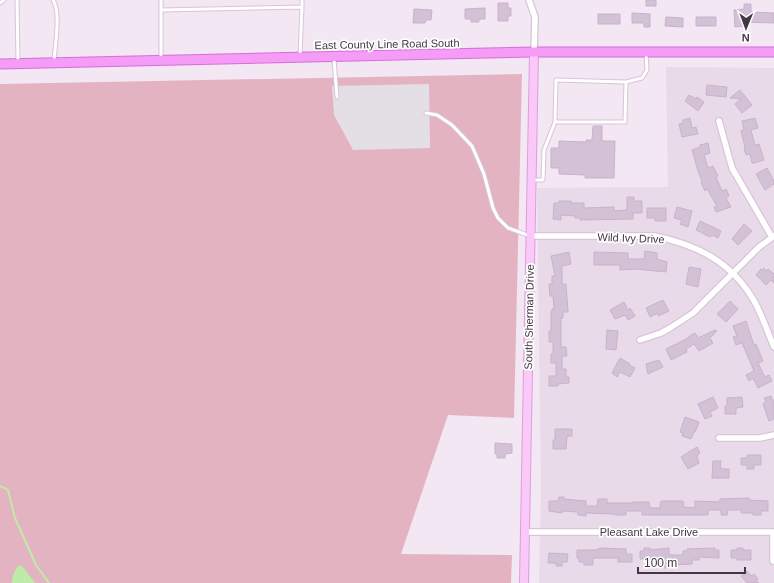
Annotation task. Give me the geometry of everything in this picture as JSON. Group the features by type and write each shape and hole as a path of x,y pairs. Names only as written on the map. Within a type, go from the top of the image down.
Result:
{"main road":[{"name":"East County Line Road South","path":"0,64 534,52 774,52"}],"street":[{"path":"529,0 535,17 534,52"},
{"name":"South Sherman Drive","path":"524,583 534,52"},
{"path":"640,340 661,333 682,321 698,308 759,247 773,236 732,168 719,121"},
{"name":"Wild Ivy Drive","path":"531,236 655,236 681,242 699,249 713,258 732,274 746,289 753,300 774,348"},
{"path":"719,438 760,438 774,435"},
{"name":"Pleasant Lake Drive","path":"525,532 774,532"},
{"path":"773,561 774,532"}],"lane":[{"path":"0,3 4,0"},
{"path":"17,0 18,64"},
{"path":"52,0 55,4 57,15 54,63"},
{"path":"161,0 161,61"},
{"path":"300,58 302,0"},
{"path":"161,10 302,6"},
{"path":"532,180 543,180 544,150 555,122 556,80 626,82 642,78 647,70 646,52"},
{"path":"333,57 337,96"},
{"path":"555,122 625,122 626,82"},
{"path":"426,113 437,115 452,125 472,146 484,174 493,208 498,218 508,228 531,236"}],"shaded area":[{"path":"666,67 774,68 774,583 539,583 541,487 537,188 668,187"},
{"path":"522,74 514,418 448,415 401,554 512,555 511,583 0,583 0,84"},
{"path":"429,84 430,148 353,150 334,115 332,86"},
{"path":"19,565 23,567 35,583 12,583 14,573"}],"building":[{"path":"646,0 656,0 656,6 646,6"},
{"path":"498,3 508,3 508,8 511,8 511,16 508,16 508,21 498,21"},
{"path":"744,4 751,4 751,12 774,13 774,23 743,22 743,26 735,27 734,10 744,9"},
{"path":"485,8 485,19 479,19 479,22 471,22 471,19 465,19 465,9"},
{"path":"414,9 432,10 431,20 426,20 425,23 413,23"},
{"path":"632,13 650,14 650,27 644,27 644,23 632,23"},
{"path":"598,14 620,14 620,24 598,24"},
{"path":"666,17 683,18 683,27 665,26"},
{"path":"696,17 716,17 716,26 696,26"},
{"path":"707,85 727,87 726,97 706,95"},
{"path":"740,90 752,105 742,113 735,104 741,99 730,98"},
{"path":"689,95 696,99 697,97 704,102 698,111 685,101"},
{"path":"690,118 692,128 696,127 698,134 682,137 679,124 683,123 683,120"},
{"path":"755,118 758,128 751,130 755,145 759,144 764,160 752,163 750,154 746,155 741,131 744,130 742,121"},
{"path":"593,126 602,126 602,141 615,141 614,178 585,178 585,175 559,174 559,168 551,168 551,148 559,148 559,141 586,142 586,140 592,140"},
{"path":"708,143 710,153 704,155 708,168 713,166 718,176 716,177 722,191 726,189 729,196 726,198 731,207 716,212 714,207 717,206 707,189 705,191 701,182 702,181 692,150 700,147 700,145"},
{"path":"767,168 774,181 774,184 765,190 756,174"},
{"path":"627,197 634,197 634,201 642,201 642,213 633,213 633,219 580,220 580,218 575,218 575,216 561,215 561,220 553,219 554,203 559,203 559,201 584,203 584,208 614,207 614,211 627,210"},
{"path":"677,207 692,211 688,227 680,224 682,220 674,218"},
{"path":"647,208 666,208 666,221 655,221 655,218 647,218"},
{"path":"700,221 721,231 718,238 712,235 710,237 696,230"},
{"path":"744,224 752,231 738,245 732,239"},
{"path":"645,251 657,253 657,259 667,262 666,272 636,269 620,270 620,265 594,265 594,252 628,253 628,259 644,259"},
{"path":"569,252 571,264 562,266 562,284 566,284 568,312 563,312 563,318 561,318 561,347 566,347 567,356 562,356 562,369 566,369 566,377 569,377 569,383 558,384 558,386 549,386 549,376 556,376 556,363 551,363 553,342 549,342 549,331 551,331 551,311 554,309 553,296 550,296 549,284 552,284 552,276 555,276 551,256"},
{"path":"689,267 701,269 698,287 686,284"},
{"path":"764,268 766,271 768,269 774,274 774,283 771,280 766,285 756,275 761,269 762,270"},
{"path":"663,300 669,311 658,316 658,313 650,317 646,308"},
{"path":"730,301 738,309 726,322 717,314"},
{"path":"624,302 628,310 630,308 635,316 628,320 625,315 615,319 610,310"},
{"path":"746,321 754,345 756,344 763,361 758,363 765,377 769,375 772,381 758,388 753,378 749,381 746,375 754,371 742,343 736,345 733,337 737,336 733,326"},
{"path":"607,330 618,331 616,350 606,349"},
{"path":"715,330 717,331 710,338 713,343 699,351 694,344 686,349 687,352 671,360 666,349 695,333 698,338"},
{"path":"620,358 635,368 630,377 620,372 617,377 612,373"},
{"path":"659,360 663,367 648,374 646,364"},
{"path":"771,396 772,400 774,400 774,419 769,421 763,404 766,402 764,398"},
{"path":"713,397 718,408 710,412 712,416 705,419 698,404"},
{"path":"742,397 743,407 736,408 736,414 725,414 727,398"},
{"path":"685,417 699,422 691,439 682,436 683,433 680,432"},
{"path":"555,429 572,429 572,436 567,436 566,449 553,449"},
{"path":"495,443 512,444 512,453 505,454 505,458 497,458 497,454 495,454"},
{"path":"697,447 700,453 697,456 699,463 688,469 681,457"},
{"path":"747,455 761,455 761,465 754,465 754,469 747,469 747,465 741,465 741,458 747,458"},
{"path":"713,461 721,461 720,468 729,469 729,478 712,478"},
{"path":"559,497 564,497 564,499 586,501 586,506 597,506 598,499 607,499 607,503 649,502 650,508 660,508 661,501 683,501 684,507 695,508 695,501 720,502 720,499 749,498 749,500 768,501 768,511 761,511 761,515 741,513 741,510 728,510 727,515 721,515 721,510 708,510 708,515 642,515 642,511 626,511 626,515 586,513 586,516 578,515 578,512 562,511 562,513 549,511 549,501 558,501"},
{"path":"602,548 626,549 626,554 632,554 632,562 618,562 618,558 593,558 593,565 584,565 584,562 579,562 579,558 577,558 577,550 598,550"},
{"path":"644,548 650,548 650,550 669,548 669,554 671,555 683,555 683,551 687,551 687,549 715,548 715,550 719,550 719,558 699,557 699,560 692,560 692,564 670,565 670,568 664,568 664,560 640,559 640,551 644,551"},
{"path":"737,548 751,550 751,560 737,560 737,558 731,558 731,550 737,550"},
{"path":"549,553 568,554 567,562 562,562 562,566 556,566 556,563 548,563"},
{"path":"747,571 752,576 754,574 759,583 747,583 741,576"}],"waterway":[{"path":"0,486 8,490 15,518 36,565 49,583"}]}
